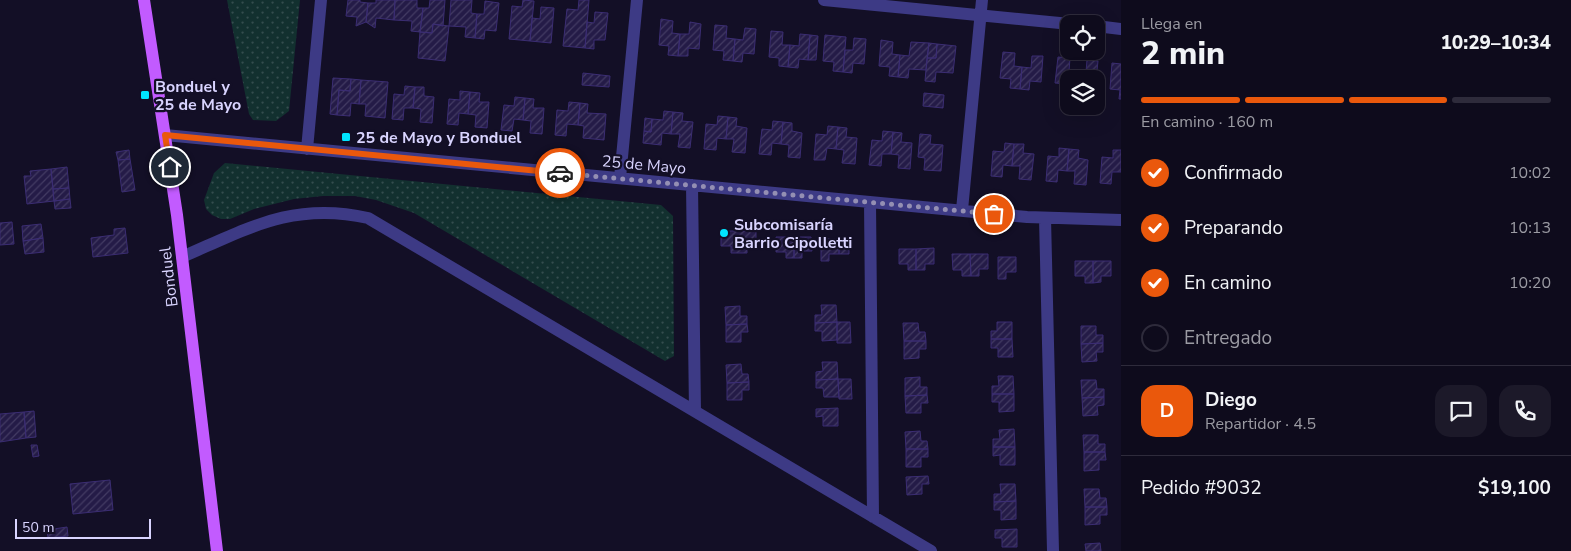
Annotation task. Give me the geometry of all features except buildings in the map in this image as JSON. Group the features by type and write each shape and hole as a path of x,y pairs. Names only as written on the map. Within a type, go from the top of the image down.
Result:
{"main road":[{"name":"Bonduel","path":"144,0 182,258 217,551"}],"street":[{"path":"307,149 321,0"},
{"path":"620,178 637,0"},
{"path":"824,0 1060,23"},
{"path":"962,210 982,0"},
{"path":"1105,27 1121,29"},
{"name":"25 de Mayo","path":"165,135 1046,218 1121,220"},
{"path":"692,185 695,411"},
{"path":"870,202 873,516"},
{"path":"182,258 251,227 287,216 325,212 368,218 932,551"},
{"path":"1046,218 1053,551"}],"green space":[{"path":"227,0 300,0 289,111 276,121 253,120 249,114"},
{"path":"225,163 661,205 673,216 674,356 665,361 414,213 376,200 355,196 323,196 294,199 254,209 230,219 221,219 212,215 206,209 204,200 214,173"}],"way so far":[{"path":"560,173 994,214"}],"place":[{"name":"Bonduel y 25 de Mayo","path":"145,95"},
{"name":"25 de Mayo y Bonduel","path":"346,137"},
{"name":"Subcomisaría Barrio Cipolletti","path":"724,233"}],"route":[{"path":"170,167 165,135 560,173"}]}
